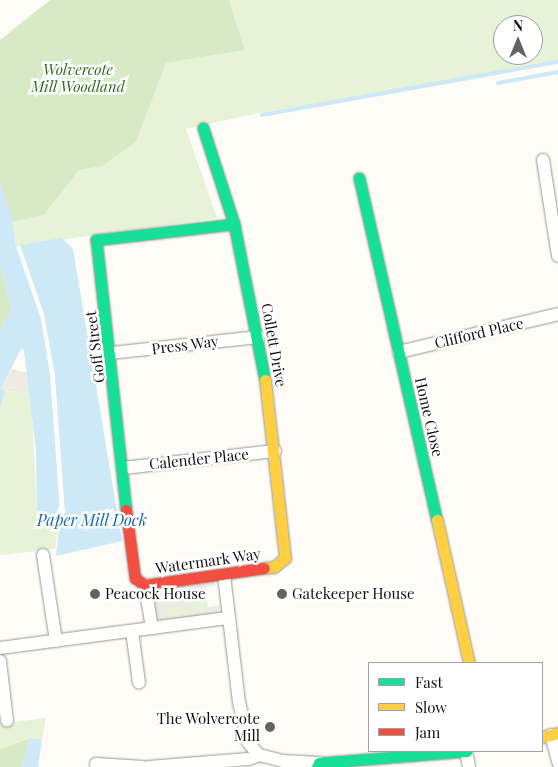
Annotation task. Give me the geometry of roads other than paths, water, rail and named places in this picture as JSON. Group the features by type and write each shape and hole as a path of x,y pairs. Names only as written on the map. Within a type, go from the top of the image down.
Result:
{"street":[{"name":"Collett Drive","path":"203,128 234,224 258,337 275,451 285,558 274,567"},
{"path":"543,160 558,256"},
{"name":"Home Close","path":"359,178 469,662"},
{"name":"Goff Street","path":"145,585 135,578 111,354 96,240 234,224"},
{"name":"Clifford Place","path":"399,352 558,314"},
{"name":"Press Way","path":"111,354 258,337"},
{"name":"Calender Place","path":"123,468 275,451"},
{"path":"43,555 56,641"},
{"name":"Watermark Way","path":"145,585 274,567"},
{"path":"224,575 244,727 248,742 259,755 283,761 318,765 456,752"},
{"path":"145,585 152,628"},
{"path":"0,648 229,618"},
{"path":"132,631 139,683"},
{"path":"0,661 7,720"},
{"path":"550,735 558,762"},
{"path":"467,752 469,767"},
{"path":"149,767 249,759 259,755"},
{"path":"96,764 143,767"}],"water":[{"path":"0,184 11,215 16,246 41,319 50,375 60,511 52,515 52,525 44,525 43,515 37,510 36,451 24,350 21,349 1,389 5,391 0,408 0,329 12,309 0,268"},
{"name":"Paper Mill Dock","path":"62,238 73,249 122,541 56,556 60,518 65,513 55,376 44,314 20,245"},
{"path":"30,738 42,740 38,767 22,767"}],"waterway":[{"path":"262,115 558,62"},
{"path":"498,83 558,72"}],"place":[{"name":"Peacock House","path":"95,594"},
{"name":"Gatekeeper House","path":"282,594"},
{"name":"The Wolvercote Mill","path":"270,727"}],"park label":[{"name":"Wolvercote Mill Woodland","path":"78,78"}]}
